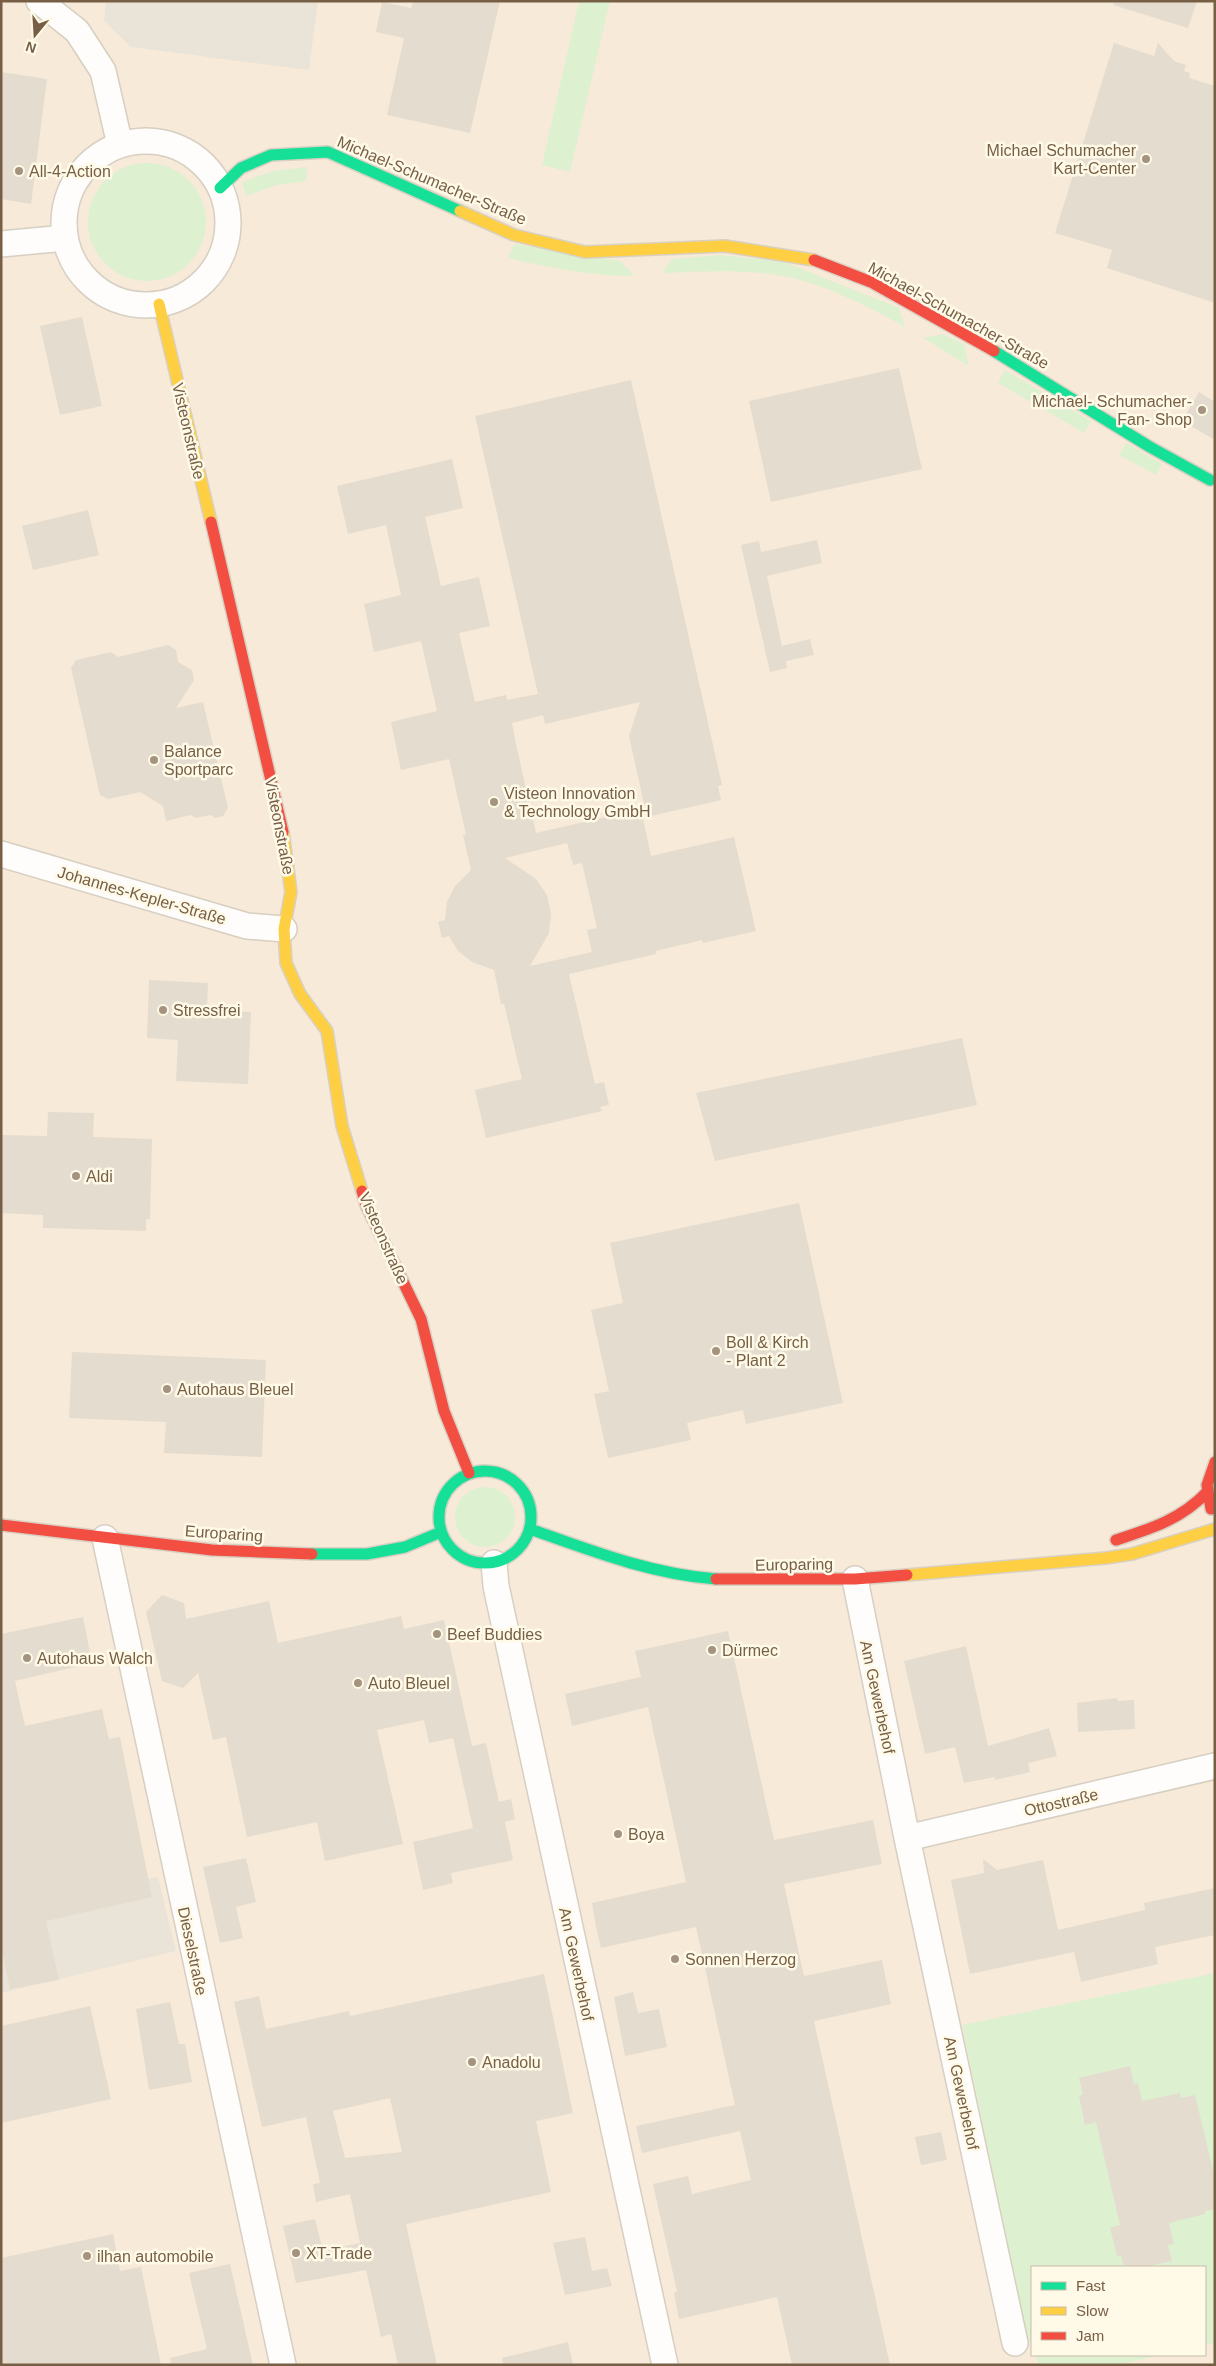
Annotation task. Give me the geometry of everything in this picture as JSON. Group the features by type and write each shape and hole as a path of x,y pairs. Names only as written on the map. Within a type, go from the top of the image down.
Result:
{"street":[{"path":"39,1 77,31 103,71 120,145"},
{"path":"143,141 167,144 189,153 207,168 220,188 227,213 227,238 218,262 203,282 182,296 158,304 133,304 109,296 89,282 73,261 65,238 64,214 70,192 82,172 93,161 120,145 143,141"},
{"name":"Michael-Schumacher-Straße","path":"220,188 240,168 271,155 328,152 514,235 585,252 725,246 807,257 871,282 981,343 1150,447 1210,480"},
{"path":"1,244 65,238"},
{"name":"Visteonstraße","path":"158,304 281,820 288,857 291,892 284,929 286,964 300,994 327,1031 342,1126 366,1205 421,1319 444,1411 469,1473"},
{"name":"Johannes-Kepler-Straße","path":"1,854 248,926 284,929"},
{"name":"Europaring","path":"1066,1560 1174,1520 1190,1510 1206,1492 1208,1476 1215,1462"},
{"path":"489,1471 508,1477 523,1490 531,1509 530,1529 517,1551 494,1563 477,1563 462,1557 449,1547 441,1532 439,1515 443,1497 454,1483 469,1473 489,1471"},
{"path":"1206,1492 1215,1515"},
{"name":"Europaring","path":"1,1525 212,1550 334,1555 367,1554 405,1547 441,1532"},
{"name":"Europaring","path":"530,1529 634,1566 685,1577 739,1581 856,1579 988,1570 1066,1560 1106,1558 1132,1554 1215,1528"},
{"name":"Dieselstraße","path":"104,1538 283,2365"},
{"name":"Am Gewerbehof","path":"494,1563 502,1616 654,2324 665,2365"},
{"name":"Am Gewerbehof","path":"856,1579 907,1838 1015,2343"},
{"name":"Ottostraße","path":"907,1838 1215,1766"}],"shaded area":[{"path":"1,1 1215,1 1215,2365 1,2365"},
{"path":"106,1 318,1 309,70 131,47 104,21"},
{"path":"1,1834 148,1879 158,1877 176,1951 1,1993"}],"green space":[{"path":"579,1 610,1 570,172 542,165"},
{"path":"147,163 169,168 189,180 201,200 206,222 201,244 189,264 169,276 147,281 125,276 105,264 93,244 88,222 93,200 105,180 125,168"},
{"path":"307,167 306,181 277,185 246,196 242,182 273,171"},
{"path":"514,244 621,261 634,276 602,275 571,271 508,258"},
{"path":"720,255 784,262 899,308 905,327 843,296 817,285 787,277 734,271 662,273 672,259"},
{"path":"943,334 964,344 969,366 923,338"},
{"path":"1005,370 1091,421 1084,433 998,383"},
{"path":"1126,443 1162,464 1156,475 1119,455"},
{"path":"479,1487 491,1487 502,1492 510,1500 515,1511 513,1529 502,1542 491,1547 479,1547 468,1542 460,1534 455,1523 455,1511 460,1500 468,1492"},
{"path":"1215,1973 1215,2343 1206,2345 1206,2266 1031,2266 1031,2345 1026,2332 962,2025"},
{"path":"1035,2356 1157,2356 1117,2365 1039,2365"}],"building":[{"path":"413,1 500,1 470,133 387,115 404,38 376,32 382,2 411,8"},
{"path":"1114,1 1197,1 1188,28 1113,5"},
{"name":"Michael Schumacher Kart-Center","path":"1114,43 1154,56 1158,43 1174,61 1186,65 1184,71 1190,73 1189,78 1215,86 1215,303 1107,268 1112,250 1055,233"},
{"path":"1,72 47,79 31,204 1,199"},
{"path":"82,317 102,406 60,415 40,326"},
{"path":"899,368 922,469 771,502 749,401"},
{"path":"631,380 722,785 718,786 721,800 647,817 629,736 640,702 545,724 543,715 512,723 536,833 641,809 651,856 734,837 756,931 703,943 702,940 656,951 656,954 569,974 595,1084 604,1082 609,1105 600,1107 602,1111 486,1138 475,1090 522,1079 504,1004 501,1004 494,970 472,962 458,951 449,936 442,938 438,922 445,920 447,902 455,886 471,870 463,835 466,835 449,759 401,770 391,722 437,711 421,641 374,652 364,604 401,595 386,525 348,534 337,486 452,459 463,508 425,517 441,586 479,577 490,626 459,633 475,702 506,695 507,700 538,694 475,416","holes":["567,843 573,865 582,863 597,928 587,930 592,952 530,966 549,933 551,914 547,895 536,879 505,858"]},
{"name":"Michael- Schumacher- Fan- Shop","path":"1199,392 1215,402 1215,440 1182,421"},
{"path":"88,510 99,555 33,570 22,526"},
{"path":"817,540 822,563 767,576 782,646 810,639 814,655 786,661 787,668 770,672 741,545 759,541 761,552"},
{"name":"Balance Sportparc","path":"168,645 176,650 178,662 192,670 194,680 176,708 203,702 228,808 223,816 215,818 211,815 195,818 191,815 166,821 163,806 140,792 108,799 100,795 71,668 76,660 111,652 118,657"},
{"path":"149,980 208,983 207,1010 251,1012 248,1084 176,1081 178,1040 147,1038"},
{"path":"962,1038 977,1105 715,1161 696,1093"},
{"name":"Aldi","path":"48,1112 94,1113 93,1137 152,1139 150,1219 146,1219 146,1231 43,1228 43,1215 1,1213 1,1135 47,1136"},
{"name":"Boll & Kirch - Plant 2","path":"799,1203 843,1403 746,1424 743,1410 687,1423 691,1440 608,1458 594,1394 609,1391 591,1310 623,1303 610,1243"},
{"name":"Autohaus Bleuel","path":"72,1352 266,1360 262,1457 164,1453 166,1422 69,1418"},
{"path":"162,1595 184,1603 186,1619 269,1601 278,1643 401,1616 404,1629 444,1620 472,1746 486,1743 499,1802 511,1799 515,1819 505,1822 513,1860 451,1873 453,1883 423,1890 413,1842 473,1828 453,1738 429,1743 424,1720 377,1730 403,1844 325,1861 317,1822 247,1837 226,1737 213,1740 198,1673 183,1688 162,1681 146,1612"},
{"path":"83,1617 92,1663 15,1681 25,1726 102,1709 109,1739 120,1737 152,1897 46,1921 59,1980 10,1989 1,1945 1,1634"},
{"path":"728,1631 774,1840 873,1820 882,1864 784,1884 804,1976 882,1960 891,2004 814,2021 890,2365 792,2365 777,2297 679,2319 674,2293 677,2291 653,2184 688,2176 692,2194 751,2180 740,2131 642,2153 636,2126 735,2105 696,1927 601,1948 596,1927 592,1903 686,1882 648,1707 572,1726 565,1694 641,1677 635,1651"},
{"path":"966,1646 988,1746 1049,1728 1057,1756 1028,1763 1030,1772 995,1780 995,1777 964,1783 955,1747 925,1754 904,1661"},
{"path":"1117,1698 1118,1701 1134,1700 1135,1729 1078,1732 1077,1703"},
{"path":"246,1858 256,1902 236,1907 243,1938 220,1943 203,1867"},
{"path":"983,1859 997,1870 1043,1860 1058,1930 1145,1910 1144,1903 1215,1888 1215,1935 1155,1947 1158,1964 1081,1982 1074,1952 970,1974 951,1880 984,1873"},
{"path":"544,1974 573,2113 536,2121 551,2192 406,2224 437,2365 398,2365 391,2334 381,2337 366,2270 296,2283 283,2226 315,2219 323,2251 360,2243 350,2194 316,2202 313,2184 320,2183 306,2117 262,2127 234,2002 259,1996 266,2029 349,2011 350,2016","holes":["390,2098 402,2152 345,2158 333,2111"]},
{"path":"633,1992 638,2013 659,2009 667,2047 625,2056 614,1997"},
{"path":"170,2002 179,2044 185,2044 192,2082 149,2090 136,2009"},
{"path":"90,2006 111,2099 1,2123 1,2026"},
{"path":"1130,2066 1134,2084 1138,2083 1142,2101 1180,2093 1181,2098 1195,2095 1215,2179 1215,2209 1205,2211 1205,2214 1169,2223 1174,2244 1168,2245 1172,2261 1149,2266 1124,2266 1121,2255 1117,2256 1110,2228 1120,2225 1096,2122 1085,2125 1079,2096 1083,2094 1079,2078"},
{"path":"941,2132 947,2160 921,2165 915,2137"},
{"path":"113,2234 120,2271 141,2267 161,2365 1,2365 1,2258"},
{"path":"585,2237 592,2271 607,2268 612,2286 565,2295 553,2243"},
{"path":"230,2264 253,2365 171,2365 170,2358 207,2349 189,2273"},
{"path":"568,2342 573,2365 503,2365 502,2358"}],"traffic: fast":[{"path":"220,188 241,168 271,155 328,152 460,211"},
{"path":"994,351 1150,447 1210,480"},
{"path":"485,1471 494,1472 511,1479 523,1491 530,1508 531,1517 530,1526 523,1543 511,1555 494,1562 485,1563 476,1562 459,1555 447,1543 440,1526 439,1517 440,1508 447,1491 459,1479 476,1472 485,1471"},
{"path":"530,1529 645,1567 716,1579"},
{"path":"312,1554 367,1554 405,1547 441,1532"}],"traffic: slow":[{"path":"460,211 514,235 585,252 725,246 814,260"},
{"path":"159,304 211,522"},
{"path":"283,832 291,892 284,929 286,963 300,994 327,1031 342,1126 362,1191"},
{"path":"907,1575 1106,1558 1132,1554 1215,1529"}],"traffic: jam":[{"path":"814,260 871,282 994,351"},
{"path":"211,522 283,832"},
{"path":"362,1191 366,1205 421,1319 444,1411 469,1473"},
{"path":"1211,1509 1207,1485 1215,1462"},
{"path":"1116,1540 1165,1522 1187,1509 1207,1492"},
{"path":"1,1525 212,1550 312,1554"},
{"path":"716,1579 855,1579 907,1575"}],"place":[{"name":"Michael Schumacher Kart-Center","path":"1146,159"},
{"name":"All-4-Action","path":"19,171"},
{"name":"Michael- Schumacher- Fan- Shop","path":"1202,410"},
{"name":"Balance Sportparc","path":"154,760"},
{"name":"Visteon Innovation & Technology GmbH","path":"494,802"},
{"name":"Stressfrei","path":"163,1010"},
{"name":"Aldi","path":"76,1176"},
{"name":"Boll & Kirch - Plant 2","path":"716,1351"},
{"name":"Autohaus Bleuel","path":"167,1389"},
{"name":"Beef Buddies","path":"437,1634"},
{"name":"Dürmec","path":"712,1650"},
{"name":"Autohaus Walch","path":"27,1658"},
{"name":"Auto Bleuel","path":"358,1683"},
{"name":"Boya","path":"618,1834"},
{"name":"Sonnen Herzog","path":"675,1959"},
{"name":"Anadolu","path":"472,2062"},
{"name":"XT-Trade","path":"296,2253"},
{"name":"ilhan automobile","path":"87,2256"}]}
